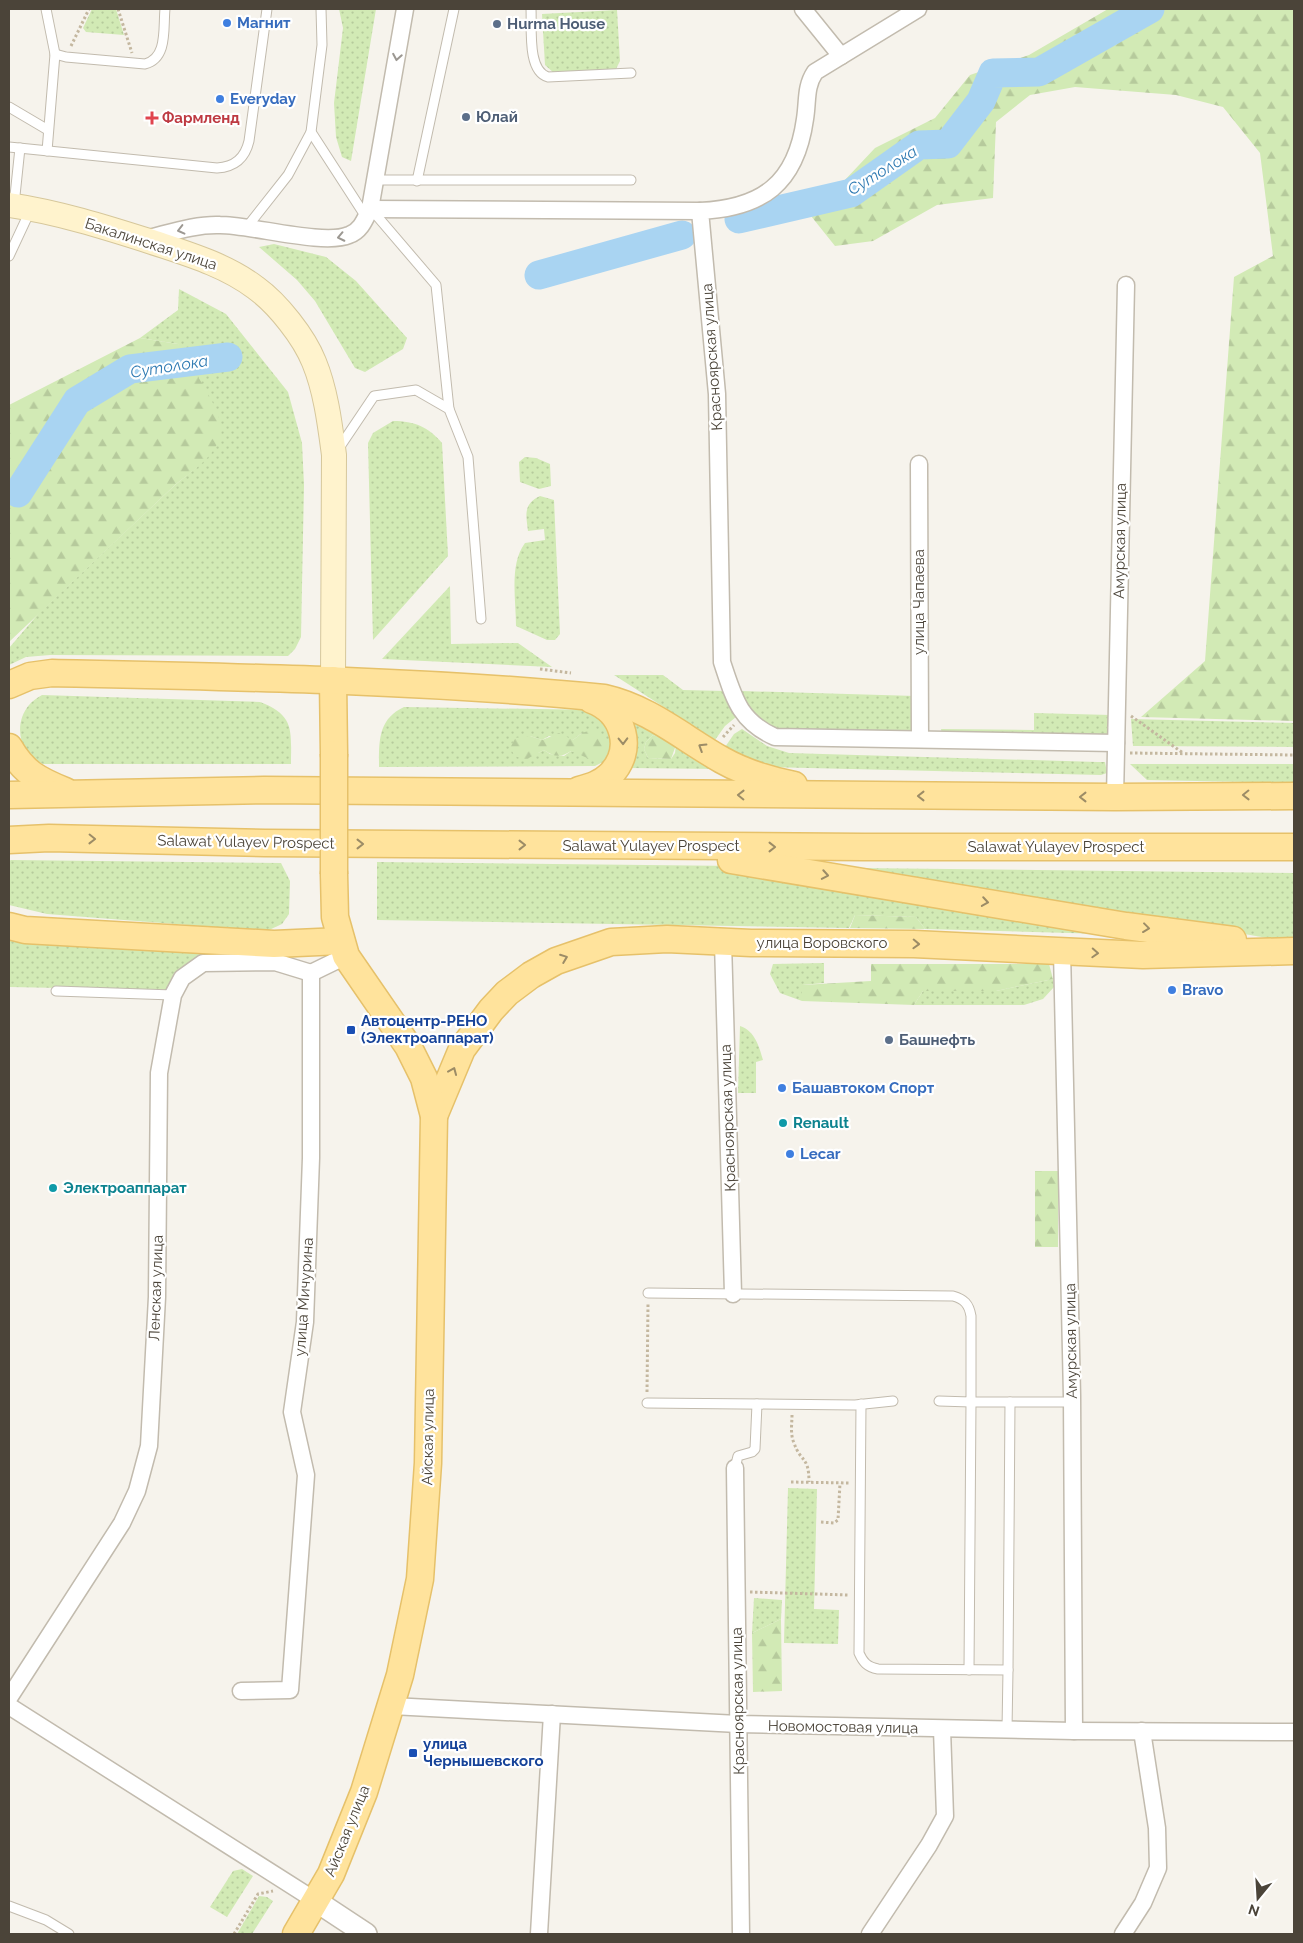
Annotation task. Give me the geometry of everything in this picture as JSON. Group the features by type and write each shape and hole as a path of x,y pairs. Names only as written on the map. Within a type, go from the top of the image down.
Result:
{"main road":[{"name":"Бакалинская улица","path":"18,206 143,240 223,268 257,288 288,319 314,362 329,418 334,455 333,680"},
{"path":"9,706 23,684 40,674"},
{"path":"9,685 40,674 333,680 604,698 634,707 746,772 780,782 846,796"},
{"path":"14,926 344,949 335,917 333,680"},
{"path":"570,793 600,783 619,762 623,749 622,727 617,717 598,702 582,696"},
{"path":"9,747 24,768 36,779 68,793"},
{"path":"9,795 264,790 1115,798 1294,796"},
{"path":"9,850 50,838"},
{"name":"Salawat Yulayev Prospect","path":"9,840 50,838 255,843 621,846 1294,847"},
{"path":"621,846 734,860 1126,926 1294,950"},
{"name":"улица Воровского","path":"434,1116 462,1049 478,1026 507,993 531,975 556,961 611,942 639,939 914,944 1143,955 1294,950"},
{"name":"Айская улица","path":"296,1934 331,1874 353,1822 392,1706 407,1647 420,1579 426,1501 434,1116 424,1078 408,1046 344,949"}],"street":[{"path":"143,240 203,226 246,227 334,239 350,235 360,228 368,213 375,180 405,9"},
{"path":"803,9 841,56"},
{"path":"368,213 700,210 737,207 754,201 773,188 787,172 797,152 806,117 807,86 815,72 918,9"},
{"name":"Красноярская улица","path":"700,210 717,394 722,662 732,692 748,720 759,730 775,736 1116,743"},
{"name":"Амурская улица","path":"1115,798 1126,285"},
{"name":"улица Чапаева","path":"918,464 920,739"},
{"name":"Красноярская улица","path":"723,942 733,1294"},
{"path":"311,973 344,949"},
{"name":"Амурская улица","path":"1062,951 1072,1402 1074,1731"},
{"name":"Ленская улица","path":"9,1698 122,1523 138,1491 149,1446 157,1297 159,1073 173,995 182,978 203,963 275,962 311,973"},
{"name":"улица Мичурина","path":"241,1691 290,1690 306,1476 292,1412 306,1322 311,1158 311,973"},
{"name":"Красноярская улица","path":"735,1468 741,1934"},
{"path":"9,1706 366,1934"},
{"name":"Новомостовая улица","path":"392,1706 738,1724 1074,1731 1294,1732"},
{"path":"539,1934 552,1714"},
{"path":"870,1934 945,1816 942,1729"},
{"path":"1123,1934 1143,1904 1158,1868 1157,1828 1142,1731"}],"lane":[{"path":"46,9 55,54 46,151"},
{"path":"55,54 66,57 136,63 152,62 159,56 161,51 165,9"},
{"path":"9,147 217,168 237,162 247,150 249,141 267,9"},
{"path":"246,227 288,175 311,132 322,45 321,9"},
{"path":"418,180 454,9"},
{"path":"531,9 534,65 542,76 548,78 631,73"},
{"path":"9,107 48,130"},
{"path":"311,132 368,213 436,286 449,409 468,457 481,619"},
{"path":"9,256 18,206 20,148"},
{"path":"375,180 631,180"},
{"path":"334,455 374,396 416,390 449,409"},
{"path":"56,991 173,995"},
{"path":"648,1293 953,1296 961,1298 967,1303 972,1316 969,1670"},
{"path":"647,1403 861,1404 893,1401"},
{"path":"940,1401 1072,1402"},
{"path":"1007,1729 1010,1402"},
{"path":"735,1468 738,1456 752,1452 755,1449 757,1404"},
{"path":"861,1404 859,1652 868,1666 878,1669 1008,1670"},
{"path":"9,1906 46,1920 69,1934"}],"path":[{"path":"66,57 89,9"},
{"path":"118,9 136,63"},
{"path":"1117,706 1184,754"},
{"path":"647,1403 648,1293"},
{"path":"792,1404 792,1436 797,1449 808,1464 808,1482"},
{"path":"792,1482 860,1484"},
{"path":"821,1522 834,1523 838,1520 840,1483"},
{"path":"737,1592 860,1595"},
{"path":"234,1934 258,1894 294,1887"}],"green space":[{"path":"92,9 116,9 124,35 86,32 83,28"},
{"path":"339,9 376,9 351,161 342,157 336,137 334,103 343,28"},
{"path":"1108,9 1294,9 1294,721 1141,717 1205,661 1234,277 1273,256 1260,153 1223,107 1176,95 1075,87 1030,95 996,122 993,198 937,205 873,241 835,246 811,216 875,148 935,118 970,75 1029,55"},
{"path":"617,10 620,61 616,69 555,74 545,65 542,14"},
{"path":"274,244 326,257 356,281 407,338 403,349 365,372 355,368 315,301 297,280 259,247"},
{"path":"179,289 226,314 288,392 302,443 304,485 301,637 295,649 288,656 50,655 26,657 9,665 9,648 39,613 175,485 197,467 178,344 140,338 178,310"},
{"path":"140,338 178,344 218,414 221,434 218,442 202,463 175,485 9,642 9,405"},
{"path":"393,421 408,422 420,426 432,433 442,443 448,556 373,640 368,443 373,433"},
{"path":"525,457 536,458 550,464 551,486 539,489 520,482 519,462"},
{"path":"540,496 554,500 560,634 555,640 547,640 516,626 514,583 520,552 525,543 545,540 544,529 528,531 527,525 526,515 528,506"},
{"path":"450,586 451,644 518,643 552,667 382,659"},
{"path":"614,675 663,675 683,690 725,691 736,717 725,726 715,740"},
{"path":"741,691 916,696 916,733 776,732 748,713"},
{"path":"42,695 260,702 280,713 289,726 291,764 43,764 28,754 21,738 20,730 21,721 29,705"},
{"path":"404,707 599,710 612,720 612,755 582,733 573,740 549,736 542,740 530,736 538,753 544,750 550,754 564,756 571,751 609,759 595,766 379,767 380,740 385,724 395,712"},
{"path":"631,713 637,714 722,765 721,769 629,768 628,764 635,740","holes":["653,735 671,741 676,745 675,753 671,759 648,758 644,749 646,742"]},
{"path":"1034,713 1111,715 1111,740 942,735 941,729 1034,730"},
{"path":"1131,719 1294,723 1294,747 1133,746"},
{"path":"594,729 608,743 612,755 609,759 592,760 571,751 558,756 544,750 525,760 515,756 510,748 515,738 530,736 542,740 559,733 573,740 582,733"},
{"path":"742,729 767,746 789,753 1105,762 1107,773 1101,775 767,767 723,750 734,734"},
{"path":"653,735 671,741 676,745 671,759 648,758 644,749 646,742"},
{"path":"1130,764 1294,764 1294,783 1147,780"},
{"path":"9,861 281,863 290,881 289,914 282,924 269,930 252,930 47,914 9,905"},
{"path":"377,862 738,866 1105,934 925,929 916,917 855,915 849,928 377,920"},
{"path":"858,868 1294,873 1294,942 1280,940"},
{"path":"855,915 916,917 925,929 850,928"},
{"path":"9,932 28,937 231,955 168,990 9,987"},
{"path":"824,963 824,983 802,985 802,1001 780,993 770,974 773,964"},
{"path":"871,964 1049,964 1053,979 996,991 923,991 914,1005 802,1001 802,985 871,981"},
{"path":"1053,979 1054,987 1043,999 1024,1005 914,1005 923,991 996,991"},
{"path":"740,1026 753,1035 763,1060 756,1062 756,1093 738,1093"},
{"path":"1035,1171 1058,1171 1058,1247 1035,1247"},
{"path":"788,1488 817,1489 814,1609 839,1610 838,1644 784,1643"},
{"path":"754,1598 782,1600 781,1619 752,1633"},
{"path":"781,1619 782,1691 753,1692 752,1633"},
{"path":"242,1869 253,1876 227,1917 210,1907 233,1871"},
{"path":"259,1896 267,1897 273,1901 252,1934 237,1934"}],"waterway":[{"name":"Сутолока","path":"739,219 851,193 919,145 948,144 981,101 993,73 1039,72 1150,9"},
{"name":"Сутолока","path":"539,275 682,235"},
{"name":"Сутолока","path":"18,493 77,401 130,369 228,357"}],"place":[{"name":"Магнит","path":"227,23"},
{"name":"Hurma House","path":"497,24"},
{"name":"Everyday","path":"220,99"},
{"name":"Юлай","path":"466,117"},
{"name":"Фармленд","path":"152,118"},
{"name":"Bravo","path":"1172,990"},
{"name":"Автоцентр-РЕНО (Электроаппарат)","path":"351,1030"},
{"name":"Башнефть","path":"889,1040"},
{"name":"Башавтоком Спорт","path":"782,1088"},
{"name":"Renault","path":"783,1123"},
{"name":"Lecar","path":"790,1154"},
{"name":"Электроаппарат","path":"53,1188"},
{"name":"улица Чернышевского","path":"413,1753"}]}
